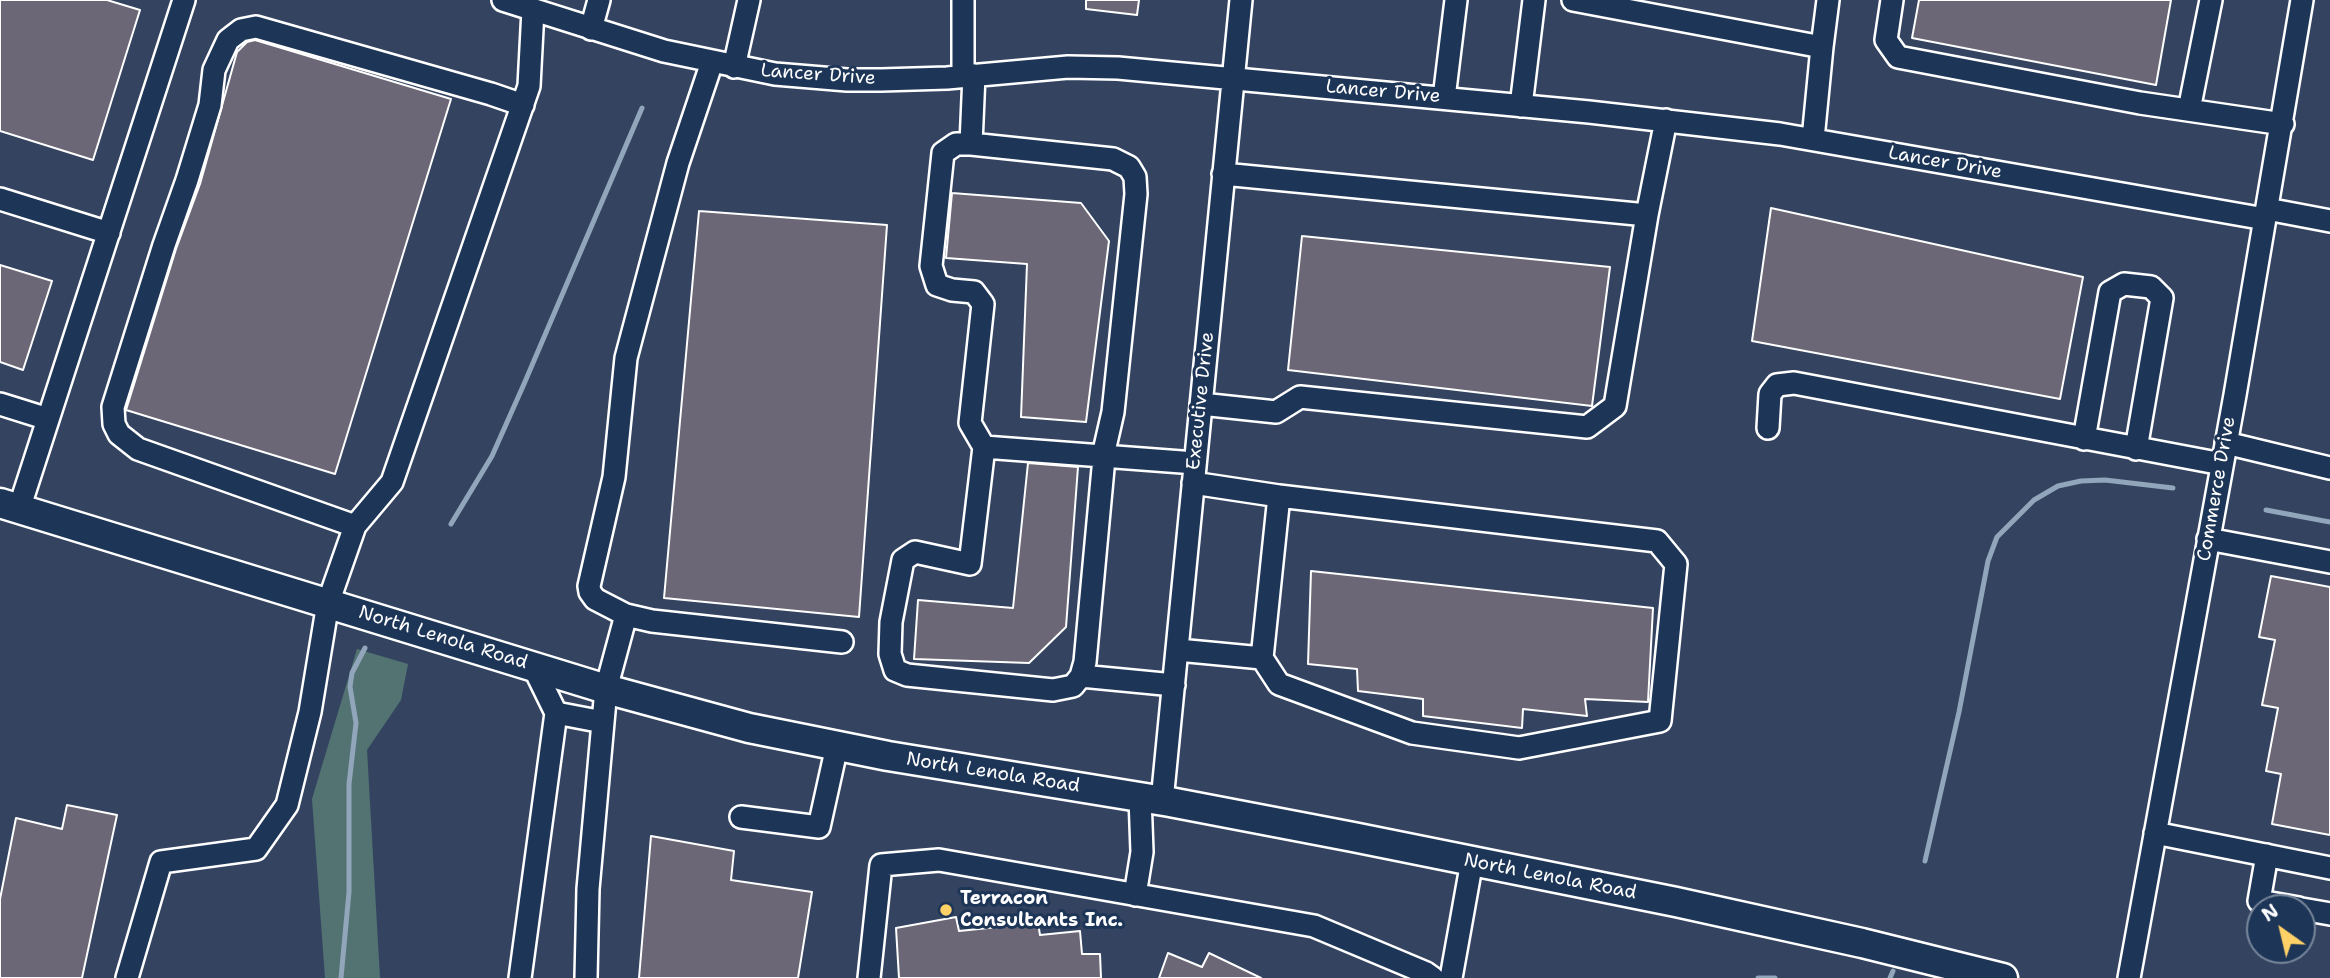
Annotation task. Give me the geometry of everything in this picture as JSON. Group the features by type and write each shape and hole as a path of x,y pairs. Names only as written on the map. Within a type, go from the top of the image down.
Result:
{"main road":[{"name":"North Lenola Road","path":"9,506 606,689 749,728 836,746 1151,799 1472,861 1815,933 2003,978"}],"street":[{"path":"9,506 48,419 184,0"},
{"name":"Lancer Drive","path":"503,0 664,51 775,74 847,80 968,76 1094,67 1233,78 1666,120 1813,139 2266,214 2330,221"},
{"path":"591,29 599,0"},
{"path":"734,67 749,0"},
{"path":"963,0 971,144"},
{"name":"Executive Drive","path":"1135,895 1174,685 1241,0"},
{"path":"1444,98 1456,0"},
{"path":"1521,106 1534,0"},
{"path":"1573,0 1822,47"},
{"path":"1813,139 1828,0"},
{"path":"1892,0 1886,40 1898,57 2140,103 2283,124"},
{"path":"2189,110 2211,0"},
{"name":"Commerce Drive","path":"2129,978 2283,124 2302,0"},
{"path":"127,978 161,862 256,849 287,806 310,712 328,603 355,526 392,482 523,105 529,86 533,10"},
{"path":"355,526 138,449 119,434 114,424 113,407 210,105 214,70 228,40 241,30 256,27 523,105"},
{"path":"712,62 678,163 626,358 614,477 589,586 590,593 595,599 626,615 652,621 842,642"},
{"path":"1201,404 1276,412 1300,397 1587,427 1615,406 1666,120"},
{"path":"956,144 971,144 1113,159 1129,167 1135,177 1136,194 1113,412 1104,455 1085,662 1081,676 1073,686 1053,690 907,675 894,670 890,654 891,622 903,560 915,552 970,565 984,447 971,423 983,304 974,292 951,290 937,285 931,266 943,153 956,144"},
{"path":"1223,174 1647,215"},
{"path":"0,199 109,233"},
{"path":"2084,439 2110,292 2124,284 2151,287 2162,298 2136,449"},
{"path":"1768,428 1770,394 1777,385 1794,383 2222,464"},
{"path":"0,404 48,419"},
{"path":"2226,443 2330,468"},
{"path":"984,447 1104,455 1194,473 1279,496 1657,541 1676,564 1660,722 1518,748 1412,733 1279,684 1262,658 1279,496"},
{"path":"2208,539 2330,562"},
{"path":"586,978 588,888 606,689 626,615"},
{"path":"1178,650 1262,658"},
{"path":"520,978 556,713 533,666"},
{"path":"1081,676 1174,685"},
{"path":"556,713 603,722"},
{"path":"741,817 818,827 836,746"},
{"path":"2155,833 2330,867"},
{"path":"2260,894 2267,855"},
{"path":"869,978 881,865 939,860 1314,926 1433,978"},
{"path":"1451,978 1472,861"}],"shaded area":[{"path":"0,0 2330,0 2330,978 0,978"}],"green space":[{"path":"357,649 408,664 401,700 367,750 380,978 325,978 312,799"}],"building":[{"path":"0,0 107,0 140,10 93,160 0,131"},
{"path":"1086,0 1139,0 1137,15 1086,9"},
{"path":"1919,0 2171,0 2156,85 1912,38"},
{"path":"255,40 451,99 335,474 126,410 176,249 200,184 237,52 247,42"},
{"path":"952,193 1081,203 1109,241 1086,422 1021,417 1027,264 946,258"},
{"path":"1771,208 2083,277 2060,399 1752,341"},
{"path":"699,211 887,225 859,617 664,598"},
{"path":"1302,236 1610,267 1592,406 1288,370"},
{"path":"0,265 52,281 23,370 0,362"},
{"path":"1028,463 1078,467 1066,627 1029,663 914,659 918,600 1013,608"},
{"path":"1311,571 1653,608 1648,702 1585,699 1587,716 1523,709 1522,728 1423,716 1423,699 1358,691 1357,669 1308,664"},
{"path":"2271,576 2330,587 2330,835 2272,824 2281,774 2266,771 2278,708 2262,705 2275,640 2259,637"},
{"path":"67,805 117,815 82,978 0,978 0,899 16,818 62,829"},
{"path":"651,836 734,851 731,880 812,892 798,978 639,978"},
{"path":"956,917 959,931 1038,923 1040,935 1080,931 1082,954 1100,954 1101,978 899,978 896,928"},
{"path":"1168,953 1202,967 1209,953 1261,978 1159,978"}],"waterway":[{"path":"451,524 492,456 642,108"},
{"path":"1925,861 1959,712 1988,561 1997,537 2034,500 2058,486 2105,480 2173,488"},
{"path":"2266,510 2330,522"},
{"path":"341,978 349,892 349,784 356,723 350,687 352,673 365,648"},
{"path":"1890,978 1893,971"},
{"path":"1758,978 1775,978"}],"place":[{"name":"Terracon Consultants Inc.","path":"946,910"}]}
